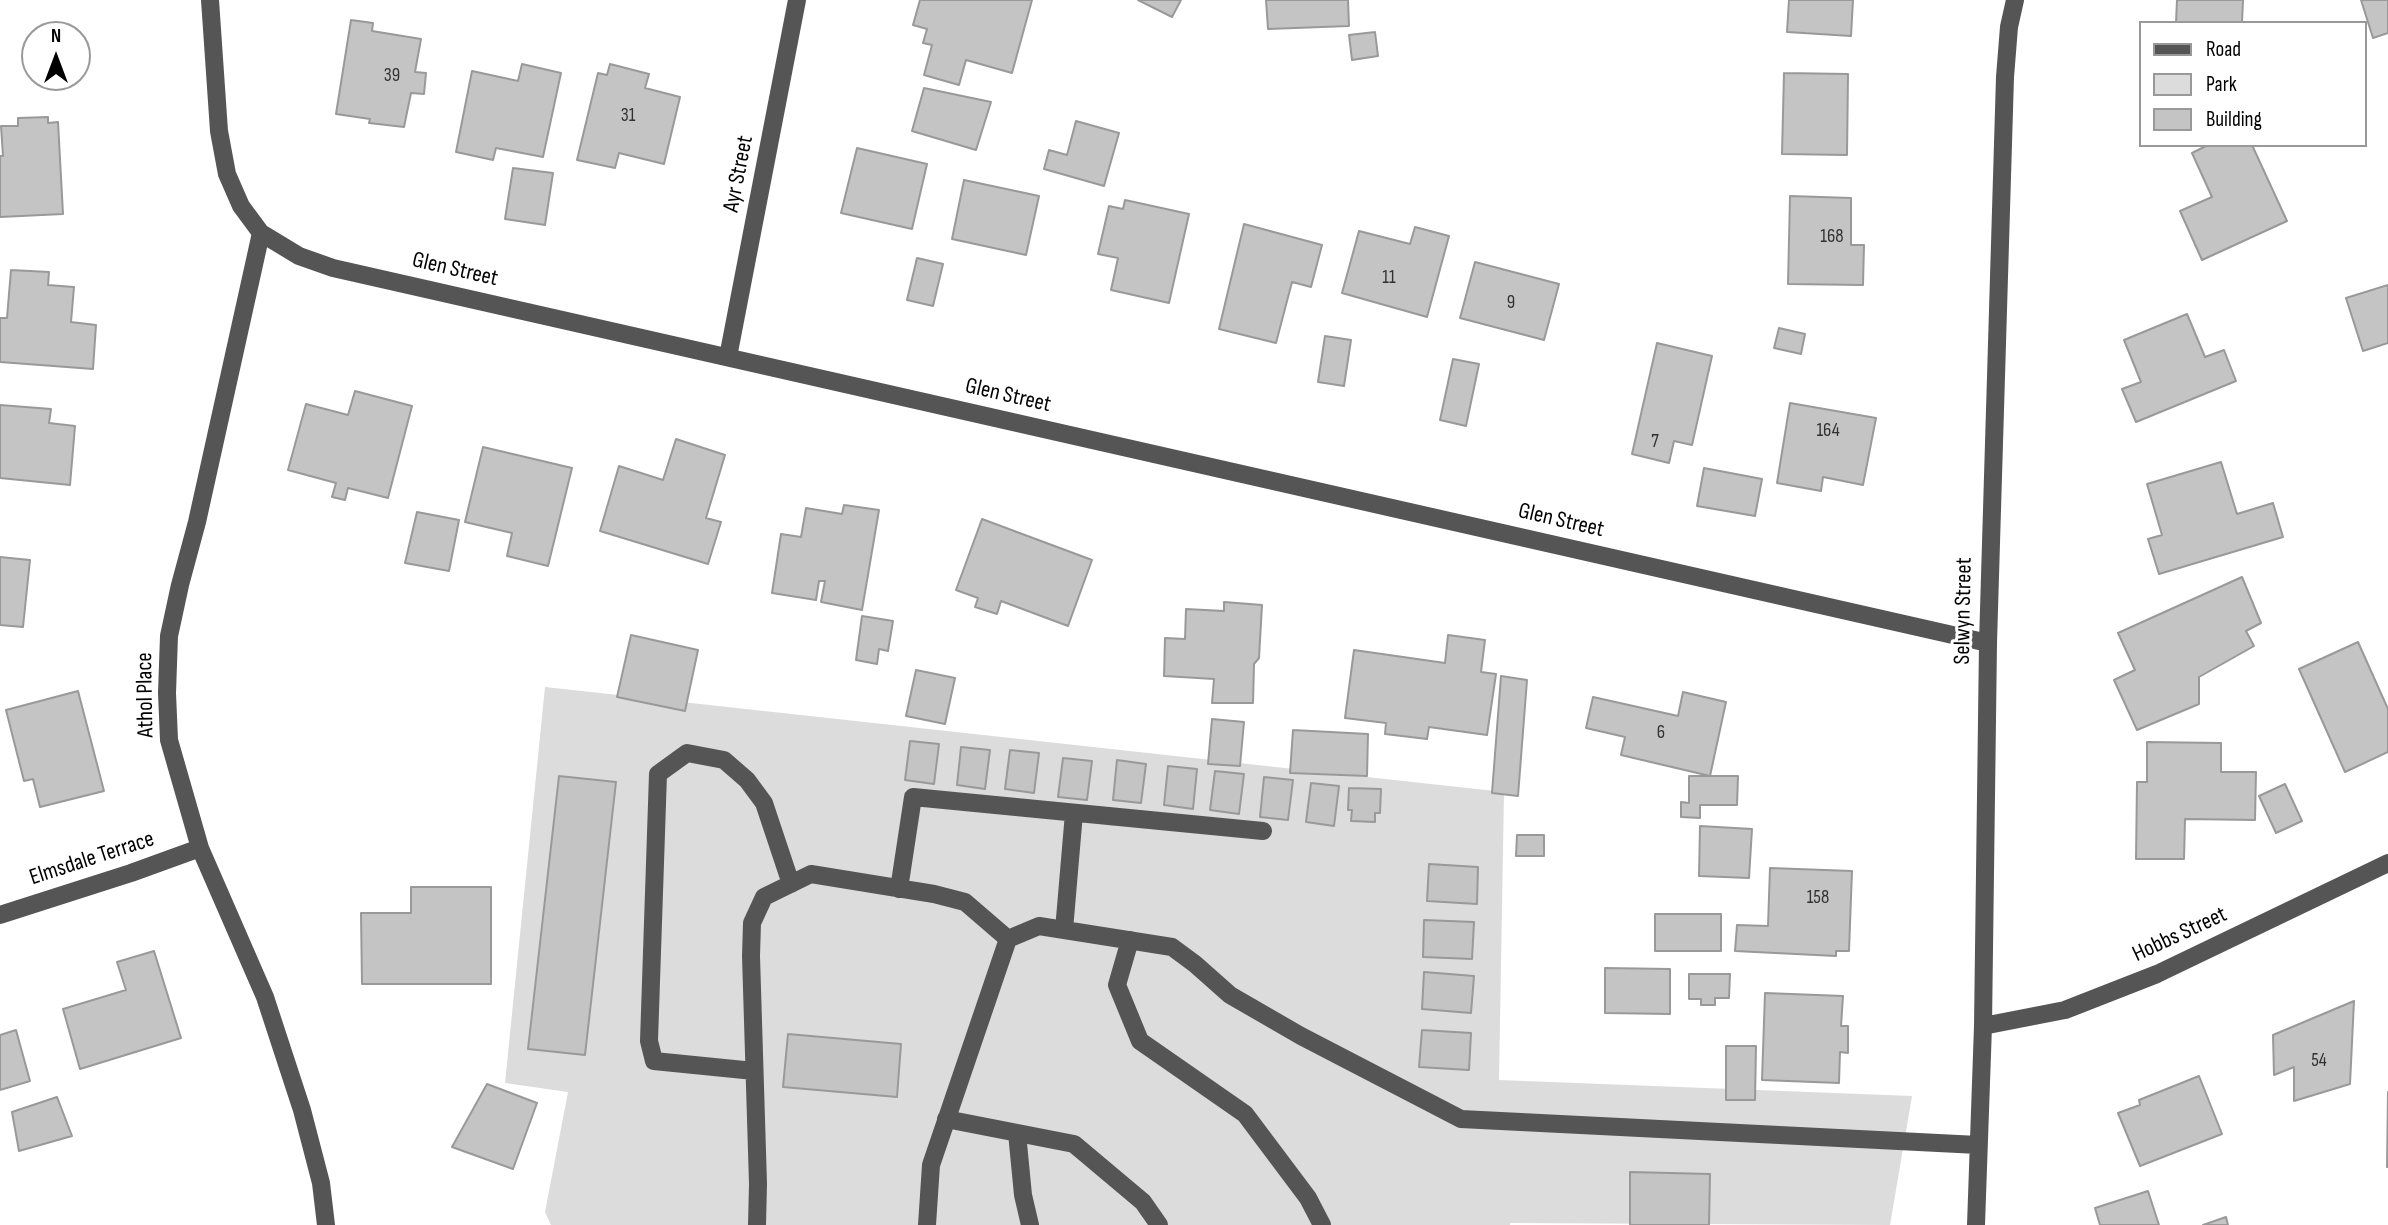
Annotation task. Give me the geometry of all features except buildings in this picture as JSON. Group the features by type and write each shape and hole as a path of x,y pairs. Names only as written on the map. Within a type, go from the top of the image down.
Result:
{"street":[{"name":"Glen Street","path":"210,0 219,131 227,174 242,206 261,233 299,256 333,268 1988,643"},
{"name":"Ayr Street","path":"728,357 797,0"},
{"name":"Selwyn Street","path":"1976,1225 1983,1026 1988,643 2005,77 2009,27 2015,0"},
{"name":"Athol Place","path":"261,233 169,636 169,740 200,848 265,997 302,1110 321,1183 326,1225"},
{"path":"754,1071 654,1061 649,1041 658,774 687,753 724,760 747,780 764,803 791,884"},
{"path":"899,888 913,797 1263,831"},
{"path":"1064,930 1074,813"},
{"name":"Elmsdale Terrace","path":"0,915 200,848"},
{"name":"Hobbs Street","path":"1983,1026 2065,1010 2157,974 2388,863"},
{"path":"757,1225 752,923 764,897 811,874 899,888 965,902 1008,939"},
{"path":"927,1225 931,1165 1008,939 1039,926 1172,947 1230,995 1301,1036 1461,1119 1978,1145"},
{"path":"1130,940 1117,985 1140,1041 1245,1114 1308,1198 1322,1225"},
{"path":"946,1119 1074,1144 1143,1202 1159,1225"},
{"path":"1017,1133 1023,1195 1030,1225"}],"green space":[{"path":"545,687 1504,792 1499,1080 1912,1096 1890,1225 551,1225 545,1212 568,1092 505,1083"}]}
